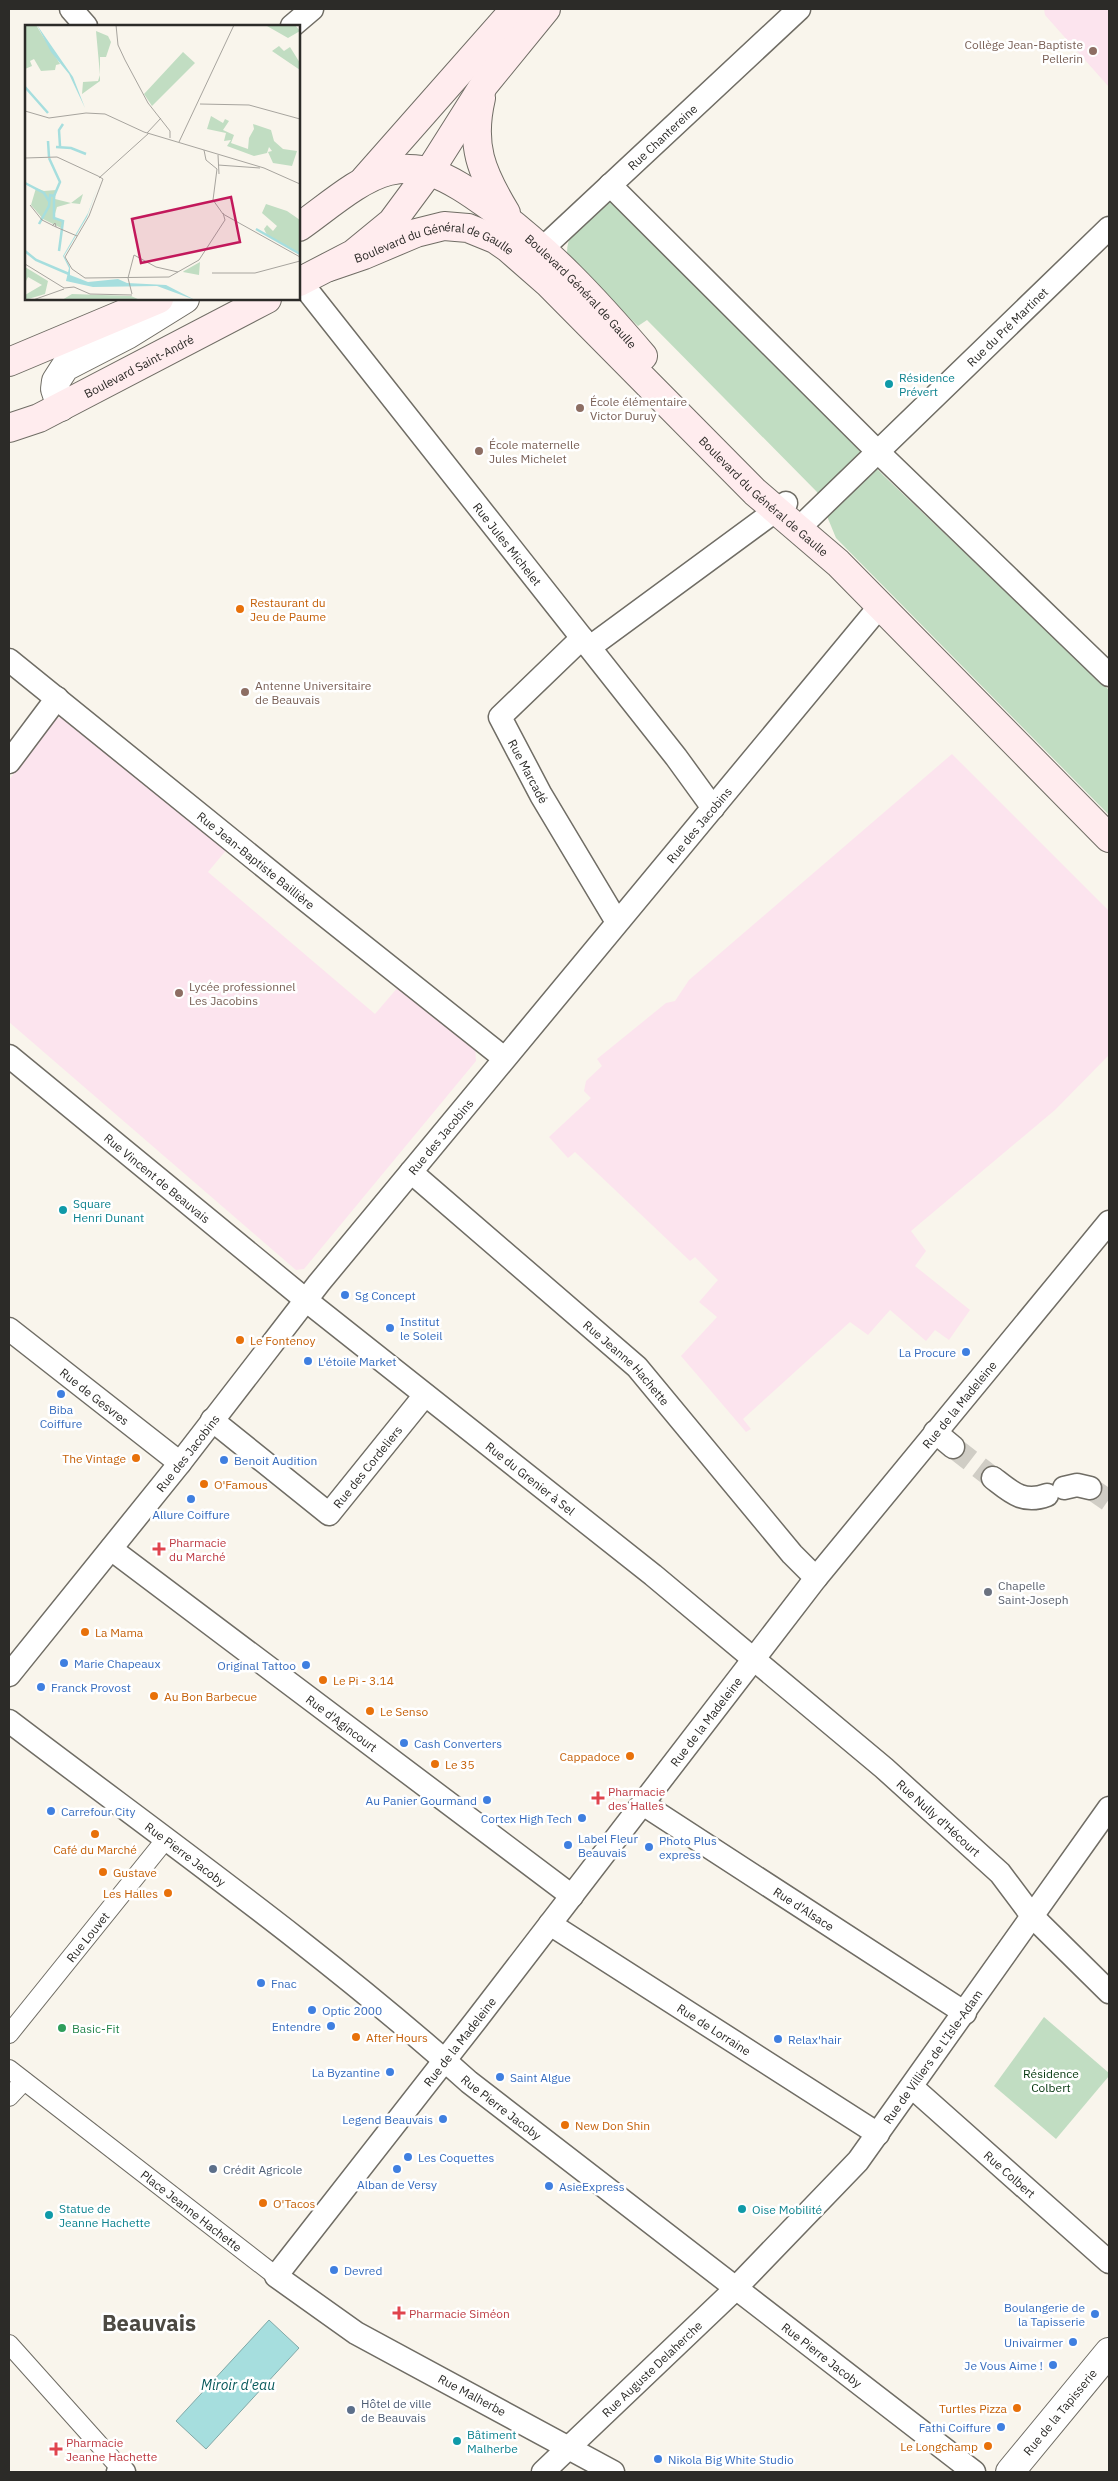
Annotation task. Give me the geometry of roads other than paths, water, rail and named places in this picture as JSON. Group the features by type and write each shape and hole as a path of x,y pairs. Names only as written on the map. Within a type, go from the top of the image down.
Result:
{"main road":[{"path":"354,188 425,113 515,9"},
{"path":"300,280 353,254 380,234 402,210 430,172 484,85 546,9"},
{"path":"484,85 476,122 478,154 487,180 513,224"},
{"path":"300,226 354,188 379,174 404,169 430,172"},
{"name":"Boulevard Général de Gaulle","path":"430,172 465,190 513,224 534,256"},
{"name":"Boulevard du Général de Gaulle","path":"329,266 364,255 430,228 458,226 534,256 722,461 781,507 801,526 1109,838"},
{"path":"9,362 156,300"},
{"name":"Boulevard Saint-André","path":"9,428 25,424 61,407 264,300"},
{"path":"9,381 71,350 134,310"}],"street":[{"path":"71,9 85,25"},
{"path":"293,25 312,9"},
{"name":"Rue Chantereine","path":"534,256 799,9"},
{"path":"610,185 877,451 1109,675"},
{"name":"Rue du Pré Martinet","path":"801,526 1109,228"},
{"name":"Rue Jules Michelet","path":"300,282 586,643 713,808"},
{"path":"9,442 61,407 55,389 56,381 66,367 127,335 182,300"},
{"name":"Rue Marcadé","path":"617,922 541,795 500,717 586,643 781,507"},
{"name":"Rue des Jacobins","path":"9,1675 180,1463 306,1300 504,1058 880,606"},
{"name":"Rue Jean-Baptiste Baillière","path":"9,660 504,1058"},
{"path":"9,762 57,698"},
{"name":"Rue Vincent de Beauvais","path":"9,1056 306,1300"},
{"name":"Rue Jeanne Hachette","path":"411,1172 637,1367 792,1554 816,1578"},
{"name":"Rue de la Madeleine","path":"276,2276 445,2061 816,1578 1109,1222"},
{"name":"Rue du Grenier à Sel","path":"306,1300 653,1575 754,1660"},
{"name":"Rue de Gesvres","path":"9,1329 180,1463"},
{"name":"Rue des Cordeliers","path":"212,1420 329,1514 425,1395"},
{"path":"935,1432 953,1447"},
{"path":"993,1478 1020,1497 1033,1499 1076,1485 1090,1488"},
{"name":"Rue d'Agincourt","path":"111,1548 572,1896"},
{"name":"Rue Nully d'Hécourt","path":"754,1660 899,1781 985,1860 1009,1884 1033,1916 1109,1992"},
{"name":"Rue Pierre Jacoby","path":"9,1721 420,2037 469,2082 974,2472"},
{"name":"Rue d'Alsace","path":"643,1804 965,2013"},
{"name":"Rue de Villiers de L'Isle-Adam","path":"735,2288 854,2165 965,2013 1109,1808"},
{"name":"Rue Louvet","path":"9,2034 166,1840"},
{"name":"Rue de Lorraine","path":"550,1924 878,2134"},
{"name":"Place Jeanne Hachette","path":"9,2069 276,2276 345,2326 382,2347"},
{"path":"9,2097 24,2081"},
{"name":"Rue Colbert","path":"912,2087 1109,2262"},
{"name":"Rue Auguste Delaherche","path":"543,2472 735,2288"},
{"path":"9,2344 121,2471"},
{"name":"Rue Malherbe","path":"382,2347 613,2472"},
{"name":"Rue de la Tapisserie","path":"1010,2472 1109,2352"}],"water":[{"name":"Miroir d'eau","path":"269,2320 299,2348 206,2449 176,2421"}],"tunnel":[{"path":"953,1447 993,1478"},
{"path":"1090,1488 1109,1501"}],"place":[{"name":"Collège Jean-Baptiste Pellerin","path":"1093,51"},
{"name":"Résidence Prévert","path":"889,384"},
{"name":"École élémentaire Victor Duruy","path":"580,408"},
{"name":"École maternelle Jules Michelet","path":"479,451"},
{"name":"Restaurant du Jeu de Paume","path":"240,609"},
{"name":"Antenne Universitaire de Beauvais","path":"245,692"},
{"name":"Lycée professionnel Les Jacobins","path":"179,993"},
{"name":"Square Henri Dunant","path":"63,1210"},
{"name":"Sg Concept","path":"345,1295"},
{"name":"Institut le Soleil","path":"390,1328"},
{"name":"Le Fontenoy","path":"240,1340"},
{"name":"La Procure","path":"966,1352"},
{"name":"L'étoile Market","path":"308,1361"},
{"name":"Biba Coiffure","path":"61,1394"},
{"name":"The Vintage","path":"136,1458"},
{"name":"Benoit Audition","path":"224,1460"},
{"name":"O'Famous","path":"204,1484"},
{"name":"Allure Coiffure","path":"191,1499"},
{"name":"Pharmacie du Marché","path":"159,1549"},
{"name":"Chapelle Saint-Joseph","path":"988,1592"},
{"name":"La Mama","path":"85,1632"},
{"name":"Marie Chapeaux","path":"64,1663"},
{"name":"Original Tattoo","path":"306,1665"},
{"name":"Le Pi - 3.14","path":"323,1680"},
{"name":"Franck Provost","path":"41,1687"},
{"name":"Au Bon Barbecue","path":"154,1696"},
{"name":"Le Senso","path":"370,1711"},
{"name":"Cash Converters","path":"404,1743"},
{"name":"Cappadoce","path":"630,1756"},
{"name":"Le 35","path":"435,1764"},
{"name":"Pharmacie des Halles","path":"598,1798"},
{"name":"Au Panier Gourmand","path":"487,1800"},
{"name":"Carrefour City","path":"51,1811"},
{"name":"Cortex High Tech","path":"582,1818"},
{"name":"Café du Marché","path":"95,1834"},
{"name":"Label Fleur Beauvais","path":"568,1845"},
{"name":"Photo Plus express","path":"649,1847"},
{"name":"Gustave","path":"103,1872"},
{"name":"Les Halles","path":"168,1893"},
{"name":"Fnac","path":"261,1983"},
{"name":"Optic 2000","path":"312,2010"},
{"name":"Entendre","path":"331,2026"},
{"name":"Basic-Fit","path":"62,2028"},
{"name":"After Hours","path":"356,2037"},
{"name":"Relax'hair","path":"778,2039"},
{"name":"La Byzantine","path":"390,2072"},
{"name":"Saint Algue","path":"500,2077"},
{"name":"Legend Beauvais","path":"443,2119"},
{"name":"New Don Shin","path":"565,2125"},
{"name":"Les Coquettes","path":"408,2157"},
{"name":"Crédit Agricole","path":"213,2169"},
{"name":"Alban de Versy","path":"397,2169"},
{"name":"AsieExpress","path":"549,2186"},
{"name":"O'Tacos","path":"263,2203"},
{"name":"Oise Mobilité","path":"742,2209"},
{"name":"Statue de Jeanne Hachette","path":"49,2215"},
{"name":"Devred","path":"334,2270"},
{"name":"Pharmacie Siméon","path":"399,2313"},
{"name":"Boulangerie de la Tapisserie","path":"1095,2314"},
{"name":"Univairmer","path":"1073,2342"},
{"name":"Je Vous Aime !","path":"1053,2365"},
{"name":"Turtles Pizza","path":"1017,2408"},
{"name":"Hôtel de ville de Beauvais","path":"351,2410"},
{"name":"Fathi Coiffure","path":"1001,2427"},
{"name":"Bâtiment Malherbe","path":"457,2441"},
{"name":"Le Longchamp","path":"988,2446"},
{"name":"Pharmacie Jeanne Hachette","path":"56,2449"},
{"name":"Nikola Big White Studio","path":"658,2459"}],"district":[{"name":"Beauvais","path":"149,2322"}],"park label":[{"name":"Résidence Colbert","path":"1051,2080"}]}
